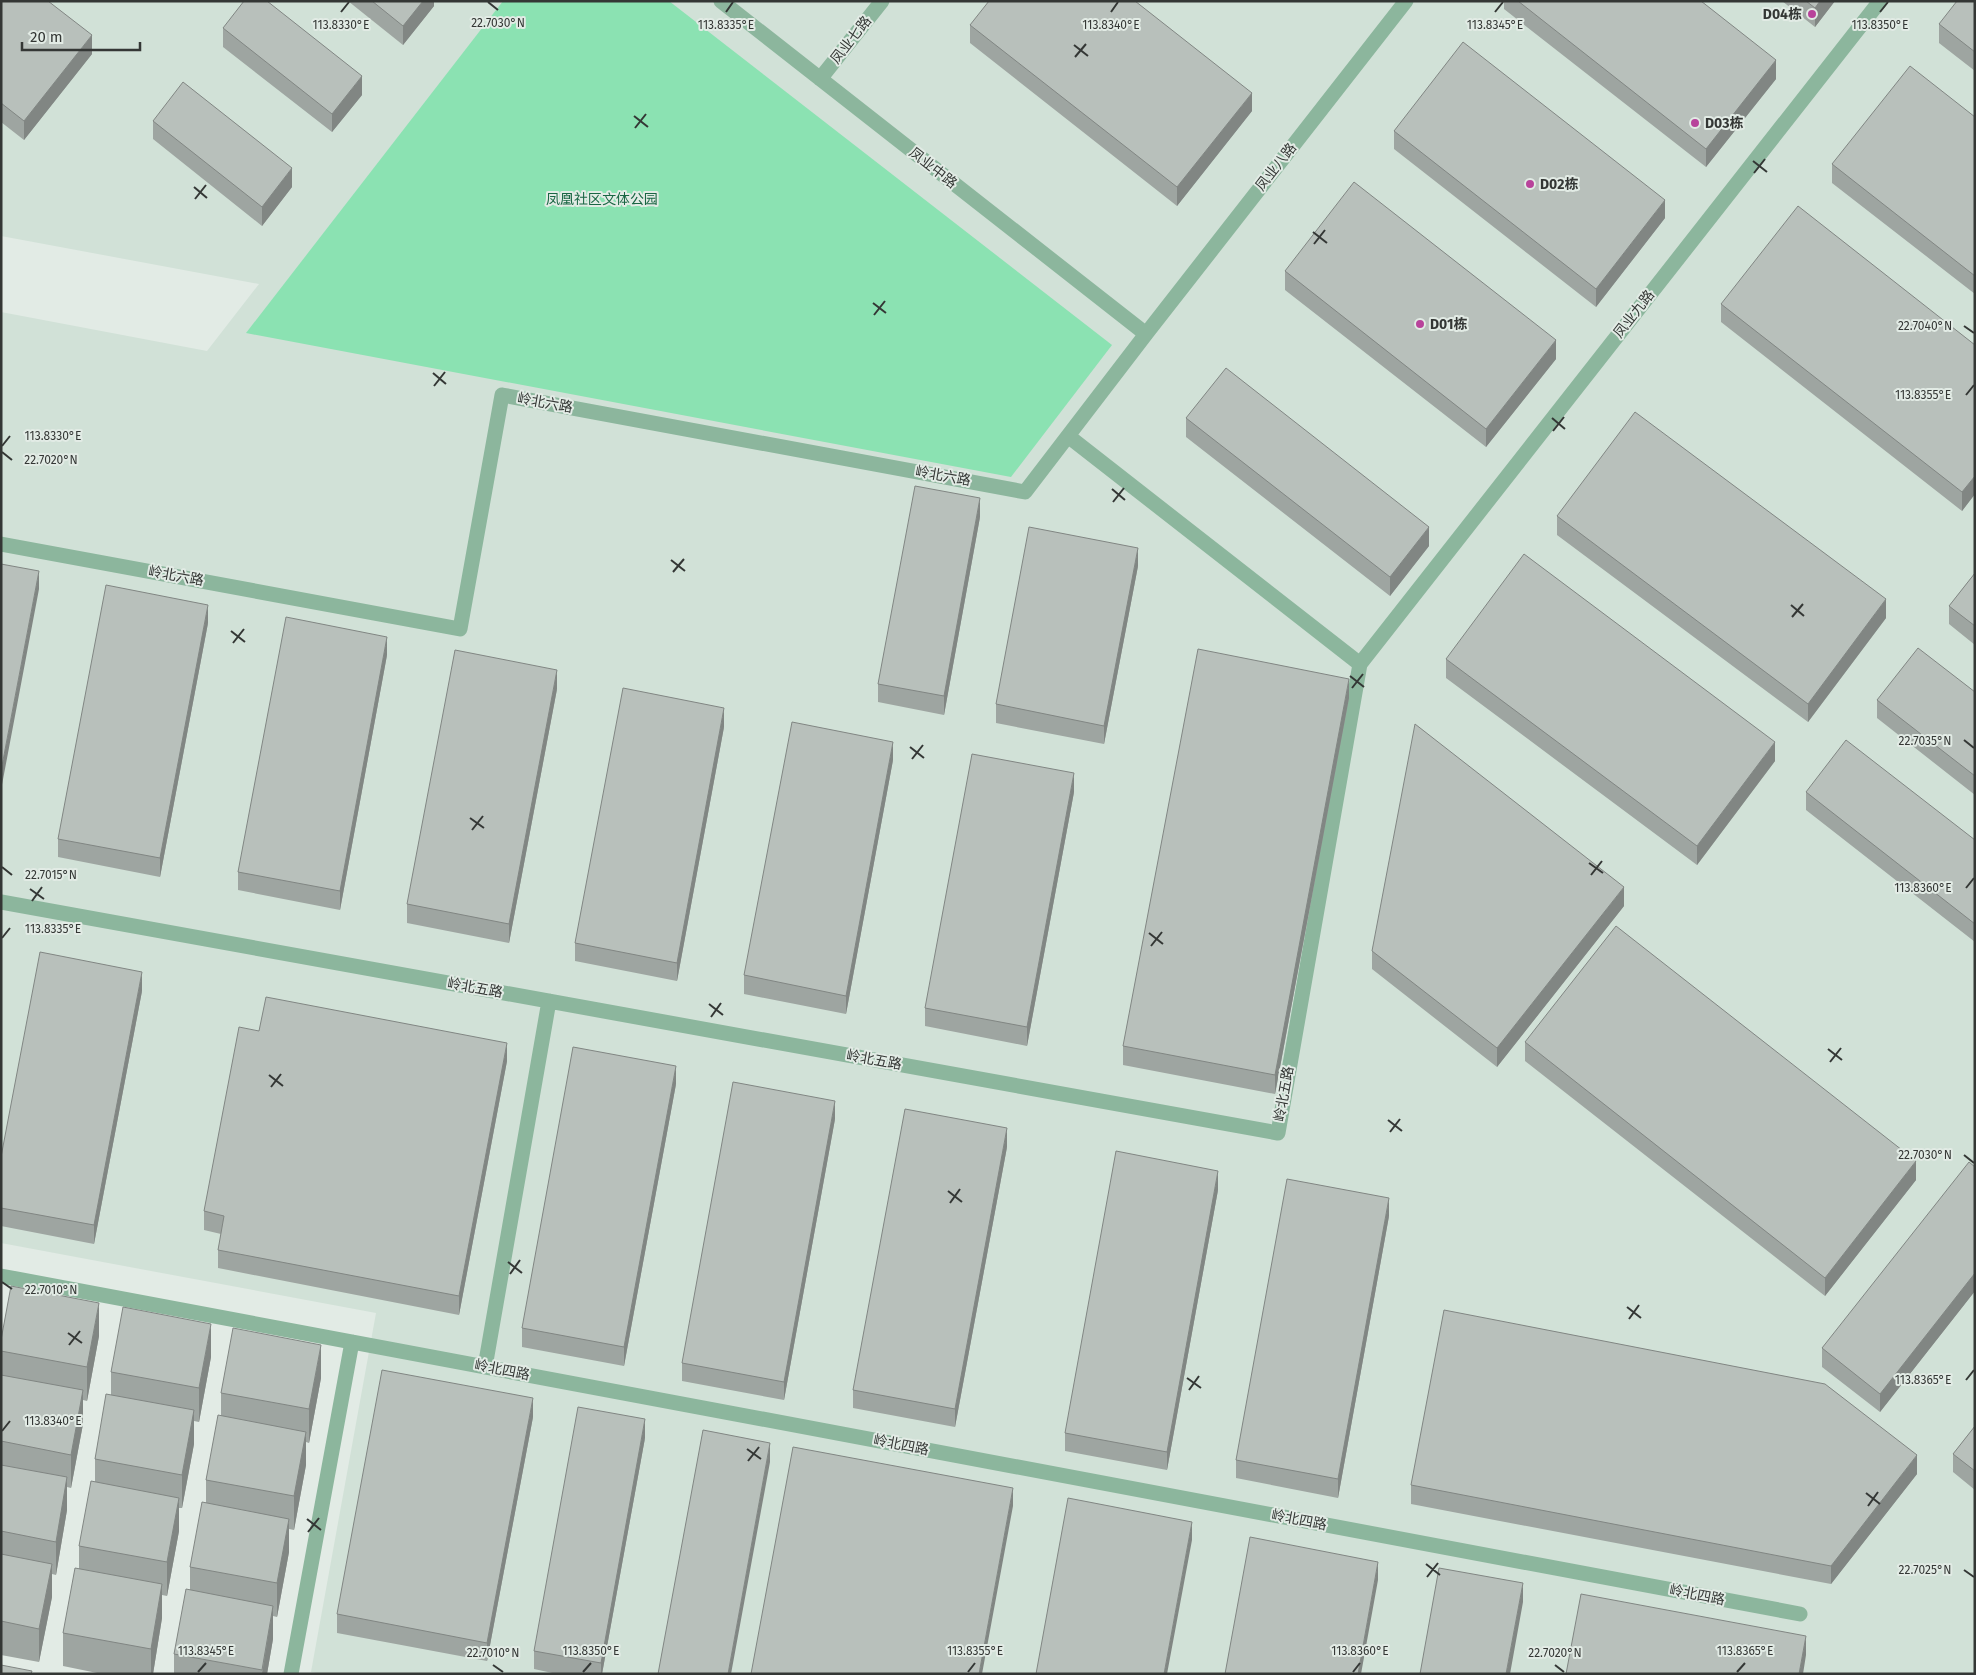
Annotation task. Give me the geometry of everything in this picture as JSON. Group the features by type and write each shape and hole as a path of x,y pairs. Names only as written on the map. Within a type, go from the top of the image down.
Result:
{"lane":[{"name":"凤业中路","path":"721,1 1146,334"},
{"name":"凤业七路","path":"820,79 882,1"},
{"name":"凤业八路","path":"1146,334 1406,1"},
{"name":"凤业九路","path":"1360,664 1880,1"},
{"name":"岭北六路","path":"1,544 460,629 502,395 1025,492 1146,334"},
{"path":"1068,436 1360,664"},
{"name":"岭北五路","path":"1,902 1278,1133 1360,664"},
{"path":"484,1367 549,1001"},
{"name":"岭北四路","path":"1,1276 1800,1614"},
{"path":"291,1674 352,1342"}],"shaded area":[{"path":"1,1 1975,1 1975,1674 321,1674 311,1672 376,1313 1,1243 1,312 207,351 259,284 1,236"}],"green space":[{"name":"凤凰社区文体公园","path":"503,1 669,1 1112,345 1011,477 246,333"}],"building":[{"path":"1,1 48,1 92,35 24,121 1,103"},
{"path":"244,1 267,1 362,76 332,114 223,28"},
{"path":"372,1 423,1 403,26"},
{"path":"989,1 1135,1 1252,93 1177,187 970,25"},
{"name":"D03栋","path":"1518,1 1701,1 1776,60 1706,149"},
{"path":"1806,1 1820,1 1815,8"},
{"path":"1957,1 1975,1 1975,52 1939,24"},
{"name":"D02栋","path":"1463,42 1665,200 1596,289 1394,131"},
{"path":"1910,66 1975,117 1975,276 1832,164"},
{"path":"183,82 292,168 262,207 153,121"},
{"name":"D01栋","path":"1354,182 1556,340 1486,429 1285,271"},
{"path":"1798,206 1975,345 1975,476 1962,492 1721,304"},
{"path":"1226,368 1429,527 1390,577 1186,418"},
{"path":"1635,412 1886,599 1808,704 1557,516"},
{"path":"915,486 980,498 944,696 878,684"},
{"path":"1029,527 1138,548 1104,726 996,704"},
{"path":"1524,554 1775,742 1697,846 1446,659"},
{"path":"1,564 39,571 1,771"},
{"path":"1975,573 1975,626 1949,606"},
{"path":"106,585 208,605 160,858 58,839"},
{"path":"286,617 387,637 340,891 238,872"},
{"path":"1918,648 1975,692 1975,776 1877,700"},
{"path":"1198,649 1349,679 1275,1075 1123,1046"},
{"path":"455,650 557,670 509,924 407,904"},
{"path":"623,688 724,708 677,963 575,943"},
{"path":"792,722 893,742 846,996 744,975"},
{"path":"1415,724 1624,887 1497,1048 1372,951"},
{"path":"1846,740 1975,840 1975,924 1806,792"},
{"path":"972,754 1074,773 1027,1027 925,1008"},
{"path":"1616,926 1916,1161 1825,1278 1525,1042"},
{"path":"40,952 142,972 94,1225 1,1208 1,1157"},
{"path":"266,997 507,1043 459,1296 218,1250 224,1216 204,1211 239,1027 259,1031"},
{"path":"573,1047 676,1066 624,1347 522,1328"},
{"path":"733,1082 835,1101 784,1382 682,1363"},
{"path":"905,1109 1007,1128 955,1409 853,1390"},
{"path":"1116,1151 1218,1171 1167,1452 1065,1433"},
{"path":"1969,1162 1975,1167 1975,1273 1880,1394 1822,1348"},
{"path":"1287,1179 1389,1198 1338,1479 1236,1460"},
{"path":"11,1286 99,1303 87,1367 1,1351 1,1340"},
{"path":"123,1307 211,1324 199,1388 111,1372"},
{"path":"1444,1310 1825,1384 1917,1455 1831,1566 1411,1485"},
{"path":"233,1328 321,1345 309,1409 221,1393"},
{"path":"382,1370 533,1398 487,1643 337,1614"},
{"path":"1,1375 83,1390 71,1455 1,1441"},
{"path":"106,1394 194,1410 182,1475 95,1459"},
{"path":"578,1407 645,1419 601,1663 534,1651"},
{"path":"218,1415 306,1432 294,1496 206,1480"},
{"path":"1975,1426 1975,1471 1953,1454"},
{"path":"703,1430 770,1443 728,1674 658,1674"},
{"path":"793,1447 1013,1488 979,1674 751,1674"},
{"path":"1,1465 67,1477 56,1542 1,1531"},
{"path":"91,1481 179,1498 167,1562 79,1546"},
{"path":"1068,1498 1192,1522 1164,1674 1036,1674"},
{"path":"202,1502 289,1519 277,1583 190,1567"},
{"path":"1250,1537 1378,1562 1358,1674 1225,1674"},
{"path":"1,1554 52,1564 39,1629 1,1621"},
{"path":"75,1568 162,1584 151,1649 63,1633"},
{"path":"1439,1568 1523,1583 1506,1674 1420,1674"},
{"path":"186,1589 273,1606 262,1670 174,1654"},
{"path":"1581,1594 1806,1636 1799,1674 1566,1674"},
{"path":"1,1665 32,1671 31,1674 1,1674"}],"place":[{"name":"D04栋","path":"1812,14"},
{"name":"D03栋","path":"1695,123"},
{"name":"D02栋","path":"1530,184"},
{"name":"D01栋","path":"1420,324"}]}
